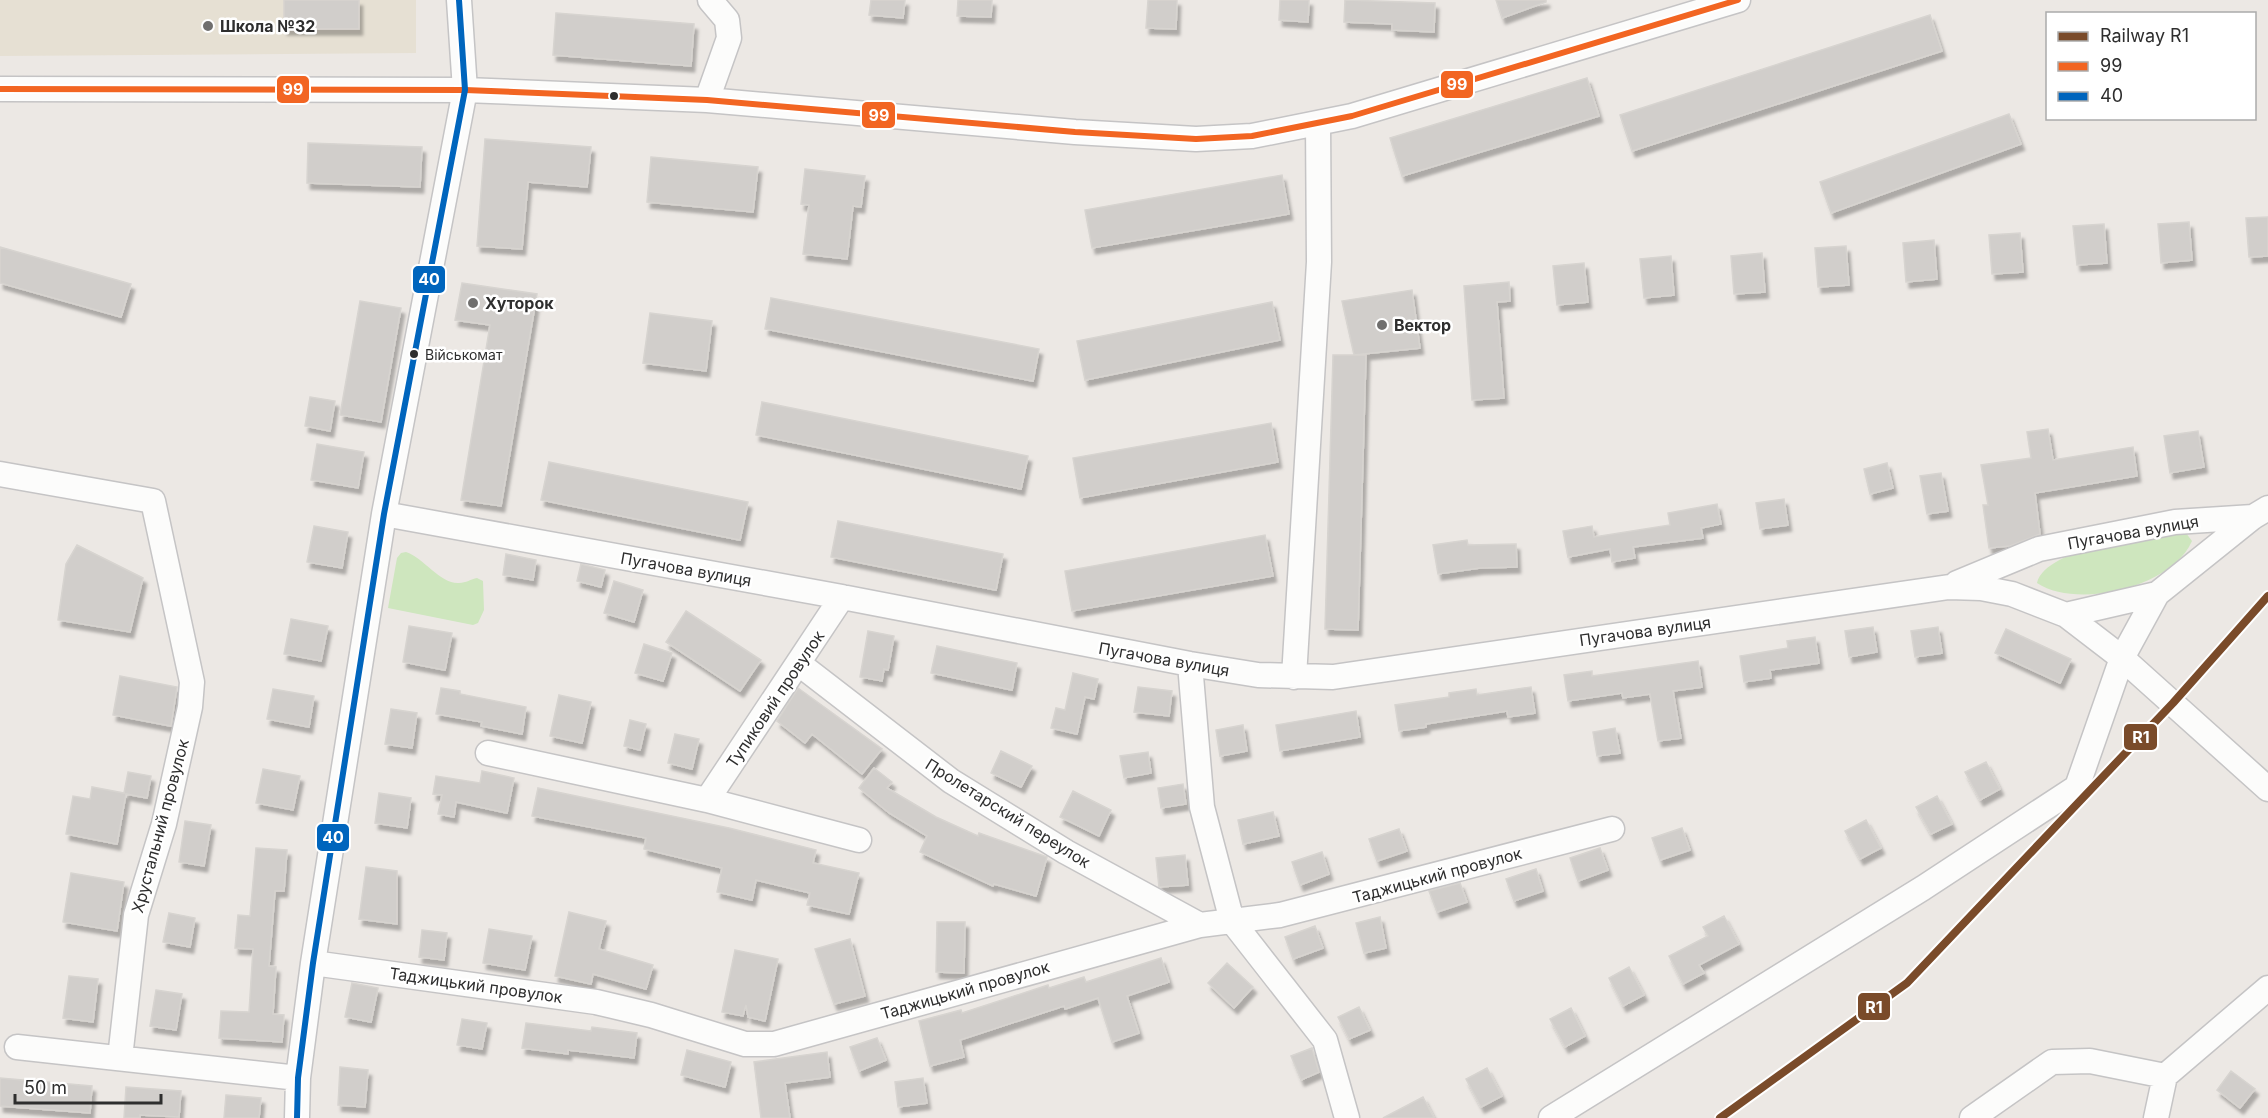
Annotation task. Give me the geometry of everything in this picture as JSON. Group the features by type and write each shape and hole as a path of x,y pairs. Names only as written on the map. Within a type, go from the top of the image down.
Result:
{"street":[{"path":"297,1118 298,1078 314,963 384,514 465,90 459,0"},
{"path":"707,100 729,38 728,20 710,0"},
{"path":"0,89 465,90 707,100 1075,132 1196,139 1251,136 1318,123 1377,108 1738,0"},
{"path":"1294,677 1320,262 1318,123"},
{"name":"Хрустальний провулок","path":"0,474 153,501 178,606 192,682 190,707 164,824 136,915 120,1058"},
{"path":"1551,1118 1913,894 2077,787 2122,658 2157,594 2260,512"},
{"name":"Пугачова вулиця","path":"1949,587 2039,549 2175,522 2260,512"},
{"name":"Пугачова вулиця","path":"384,514 842,597 1190,664 1258,675 1294,677 1333,677 1949,587 1982,588 2012,594 2066,615 2122,658 2268,789"},
{"path":"2066,615 2157,594"},
{"name":"Тупиковий провулок","path":"707,800 842,597"},
{"name":"Пролетарский переулок","path":"798,663 951,781 1066,852 1200,925"},
{"path":"1190,664 1203,807 1232,921 1325,1040 1347,1118"},
{"path":"488,753 707,800 860,840"},
{"name":"Таджицький провулок","path":"314,963 596,1002 651,1015 745,1044 774,1044 1200,925 1280,915 1612,829"},
{"path":"2156,1118 2165,1076 2268,988"},
{"path":"17,1047 298,1078"},
{"path":"1972,1118 2052,1062 2090,1061 2165,1076"}],"shaded area":[{"name":"Школа №32","path":"0,0 416,0 416,53 0,56"}],"green space":[{"path":"2186,533 2192,541 2181,557 2165,571 2145,582 2099,594 2055,591 2037,583 2045,570 2060,560 2079,552 2126,540"},
{"path":"406,552 452,582 462,583 477,578 483,581 484,610 478,623 473,625 388,608 397,558 401,553"}],"building":[{"path":"284,0 359,0 359,29 284,29"},
{"path":"871,0 905,0 903,18 869,15"},
{"path":"958,0 992,0 991,17 957,16"},
{"path":"1148,0 1177,0 1176,29 1146,28"},
{"path":"1280,0 1309,0 1308,22 1279,20"},
{"path":"1345,0 1435,3 1434,32 1392,30 1392,24 1344,22"},
{"path":"1496,0 1546,0 1546,2 1502,18"},
{"path":"556,13 694,24 691,66 553,55"},
{"path":"1930,15 1942,51 1632,151 1620,115"},
{"path":"1587,78 1599,116 1402,176 1390,138"},
{"path":"2009,114 2021,144 1831,213 1820,182"},
{"path":"485,139 591,147 587,187 528,182 522,249 477,246"},
{"path":"308,143 422,147 420,187 307,183"},
{"path":"651,157 758,167 753,212 647,202"},
{"path":"805,169 865,176 861,207 853,206 847,259 803,254 809,205 801,204"},
{"path":"1282,175 1289,214 1092,248 1085,210"},
{"path":"2268,217 2268,256 2249,257 2246,218"},
{"path":"2189,222 2192,260 2161,263 2158,224"},
{"path":"2104,224 2107,263 2077,265 2073,226"},
{"path":"2020,233 2023,272 1992,274 1989,235"},
{"path":"1934,240 1937,279 1906,282 1903,243"},
{"path":"1846,246 1849,285 1818,287 1815,248"},
{"path":"0,247 131,284 121,317 0,283"},
{"path":"1762,253 1765,292 1734,294 1731,256"},
{"path":"1671,256 1674,295 1644,298 1640,259"},
{"path":"1584,263 1588,302 1557,305 1553,266"},
{"path":"1509,282 1510,301 1497,302 1504,398 1472,400 1464,286"},
{"path":"462,283 537,294 501,506 461,500 490,325 455,320"},
{"name":"Вектор","path":"1412,290 1420,348 1354,355 1342,301"},
{"path":"771,298 1039,349 1033,381 765,329"},
{"path":"360,301 401,308 381,422 340,415"},
{"path":"1272,302 1280,340 1085,380 1077,341"},
{"path":"650,313 712,321 706,371 643,363"},
{"path":"1333,355 1366,355 1358,630 1325,629"},
{"path":"310,397 335,401 330,431 305,426"},
{"path":"762,402 1028,456 1021,489 756,435"},
{"path":"1271,423 1278,462 1080,498 1073,458"},
{"path":"2048,429 2053,460 2133,447 2137,476 2035,493 2040,534 2010,546 1989,548 1983,505 1988,505 1981,465 2031,458 2027,432"},
{"path":"2198,431 2204,467 2170,473 2164,436"},
{"path":"317,444 364,452 358,488 311,480"},
{"path":"549,462 748,502 740,540 541,500"},
{"path":"1887,463 1893,488 1870,494 1864,469"},
{"path":"1941,473 1948,511 1927,514 1920,476"},
{"path":"1784,499 1788,525 1760,529 1756,503"},
{"path":"1717,504 1721,524 1701,528 1703,538 1633,547 1635,558 1612,562 1610,549 1568,557 1563,531 1592,526 1594,537 1670,525 1668,513"},
{"path":"838,521 1003,554 996,590 831,557"},
{"path":"314,526 348,532 342,568 307,562"},
{"path":"1265,535 1273,576 1072,611 1065,571"},
{"path":"1467,540 1468,545 1516,544 1517,567 1480,568 1438,574 1433,545"},
{"path":"77,545 143,578 130,632 58,620 66,564"},
{"path":"506,554 536,560 533,580 503,575"},
{"path":"581,564 605,570 601,587 577,581"},
{"path":"614,581 643,590 634,622 604,613"},
{"path":"686,611 761,660 740,691 666,642"},
{"path":"291,619 328,626 321,661 284,654"},
{"path":"409,626 452,633 445,670 403,662"},
{"path":"1873,627 1877,652 1849,657 1845,631"},
{"path":"1938,627 1942,653 1915,657 1911,631"},
{"path":"2006,629 2071,659 2060,683 1995,653"},
{"path":"868,631 894,636 888,670 884,669 882,681 860,677"},
{"path":"1815,637 1819,663 1770,670 1771,678 1744,682 1740,656 1788,648 1787,641"},
{"path":"644,644 672,653 663,681 635,673"},
{"path":"937,646 1017,663 1012,690 931,673"},
{"path":"1698,661 1702,687 1673,691 1681,738 1658,741 1650,694 1623,698 1622,693 1568,701 1564,675 1592,671 1592,676"},
{"path":"1073,673 1098,679 1094,699 1085,697 1077,734 1051,728 1056,708 1065,710"},
{"path":"120,676 177,687 171,726 113,715"},
{"path":"1138,687 1172,691 1169,716 1134,712"},
{"path":"1531,687 1535,713 1508,717 1507,711 1426,724 1426,727 1399,731 1395,705 1449,697 1449,693 1476,689 1477,695"},
{"path":"441,688 526,707 522,734 481,726 482,722 436,714"},
{"path":"798,688 882,749 862,774 812,734 805,743 777,721"},
{"path":"273,689 314,696 309,727 267,719"},
{"path":"559,695 591,702 582,743 550,736"},
{"path":"391,709 417,713 412,748 385,744"},
{"path":"1356,711 1360,737 1280,751 1276,725"},
{"path":"630,720 646,724 640,750 624,746"},
{"path":"1243,725 1247,751 1220,756 1216,730"},
{"path":"1615,728 1620,753 1597,756 1593,732"},
{"path":"675,734 699,739 692,769 668,763"},
{"path":"1001,751 1032,766 1021,787 991,773"},
{"path":"1148,752 1151,773 1124,778 1120,756"},
{"path":"1986,762 2000,789 1980,800 1965,772"},
{"path":"874,768 892,782 887,788 936,817 978,836 979,833 1047,857 1036,896 994,884 993,886 920,852 927,836 889,813 859,788"},
{"path":"263,769 300,776 293,810 256,803"},
{"path":"482,771 514,778 507,813 456,802 454,817 438,814 442,795 433,794 436,776 480,783"},
{"path":"128,772 151,776 147,798 126,794 117,844 66,834 73,796 90,799 92,787 124,793"},
{"path":"1183,784 1186,804 1161,808 1158,788"},
{"path":"538,788 729,828 816,850 813,863 859,873 849,914 807,905 810,893 756,880 752,900 717,892 722,868 644,849 646,838 532,816"},
{"path":"1073,791 1111,810 1099,836 1060,817"},
{"path":"379,793 411,798 407,828 375,823"},
{"path":"1937,796 1952,824 1931,834 1916,807"},
{"path":"1273,812 1279,836 1243,844 1238,820"},
{"path":"1866,820 1881,848 1860,859 1845,831"},
{"path":"185,821 211,825 204,866 179,862"},
{"path":"1682,828 1690,850 1660,860 1652,838"},
{"path":"1399,829 1407,851 1377,861 1369,839"},
{"path":"256,848 287,850 284,891 275,891 269,966 276,967 273,1014 284,1015 282,1042 219,1038 221,1011 249,1012 253,949 235,948 238,915 250,916"},
{"path":"1600,848 1608,870 1578,881 1570,858"},
{"path":"1322,852 1329,874 1300,885 1292,862"},
{"path":"1185,855 1188,885 1159,887 1156,858"},
{"path":"366,867 397,871 397,924 359,919"},
{"path":"1536,869 1543,891 1514,901 1506,879"},
{"path":"71,873 124,882 117,931 63,922"},
{"path":"1460,883 1467,902 1437,912 1429,891"},
{"path":"569,912 606,921 599,949 653,965 646,989 593,974 591,984 555,976"},
{"path":"169,913 195,918 190,947 163,942"},
{"path":"1724,916 1739,944 1699,965 1704,973 1683,984 1669,956 1708,936 1703,927"},
{"path":"1380,917 1386,948 1364,953 1356,923"},
{"path":"937,922 965,922 964,973 936,972"},
{"path":"1315,926 1323,948 1293,959 1285,937"},
{"path":"489,929 532,936 525,970 483,963"},
{"path":"422,930 447,933 444,960 419,957"},
{"path":"850,939 865,996 834,1004 815,949"},
{"path":"735,950 778,959 765,1021 748,1017 746,1005 743,1016 722,1012"},
{"path":"1161,958 1169,982 1127,996 1139,1033 1112,1042 1098,998 1065,1009 1064,1006 960,1040 964,1057 930,1066 919,1021 961,1010 962,1013 1048,985 1049,988 1084,977 1086,982"},
{"path":"1227,963 1253,987 1234,1008 1208,983"},
{"path":"1629,967 1644,995 1623,1006 1609,978"},
{"path":"69,976 98,979 93,1022 63,1018"},
{"path":"352,983 378,988 371,1022 345,1017"},
{"path":"156,990 182,994 176,1030 150,1026"},
{"path":"1359,1007 1370,1030 1349,1039 1338,1017"},
{"path":"1571,1008 1585,1036 1565,1047 1550,1019"},
{"path":"462,1019 487,1023 482,1049 457,1045"},
{"path":"526,1023 591,1031 592,1027 637,1033 634,1058 568,1050 568,1054 522,1048"},
{"path":"877,1038 886,1060 859,1071 850,1047"},
{"path":"1312,1048 1319,1072 1301,1080 1291,1056"},
{"path":"687,1050 731,1062 725,1087 681,1075"},
{"path":"827,1052 830,1077 785,1083 790,1118 761,1118 754,1062"},
{"path":"340,1067 368,1070 365,1107 338,1105"},
{"path":"1487,1068 1502,1096 1481,1107 1466,1079"},
{"path":"2231,1071 2255,1089 2240,1108 2217,1090"},
{"path":"0,1078 92,1086 90,1113 0,1106"},
{"path":"923,1078 927,1103 898,1107 895,1082"},
{"path":"126,1087 181,1091 179,1117 140,1115 140,1118 124,1118"},
{"path":"226,1095 261,1098 259,1118 224,1118"},
{"path":"1423,1097 1434,1118 1383,1118"}],"rail line":[{"name":"R1","path":"1720,1118 1907,983 2173,703 2268,596"}],"transit line":[{"name":"40","path":"297,1118 298,1078 313,963 384,514 465,90 459,0"},
{"name":"99","path":"0,89 465,90 707,100 1075,132 1196,139 1252,136 1352,116 1738,0"}],"place":[{"name":"Школа №32","path":"208,26"},
{"name":"Хуторок","path":"473,303"},
{"name":"Вектор","path":"1382,325"},
{"name":"Військомат","path":"414,354"}]}
